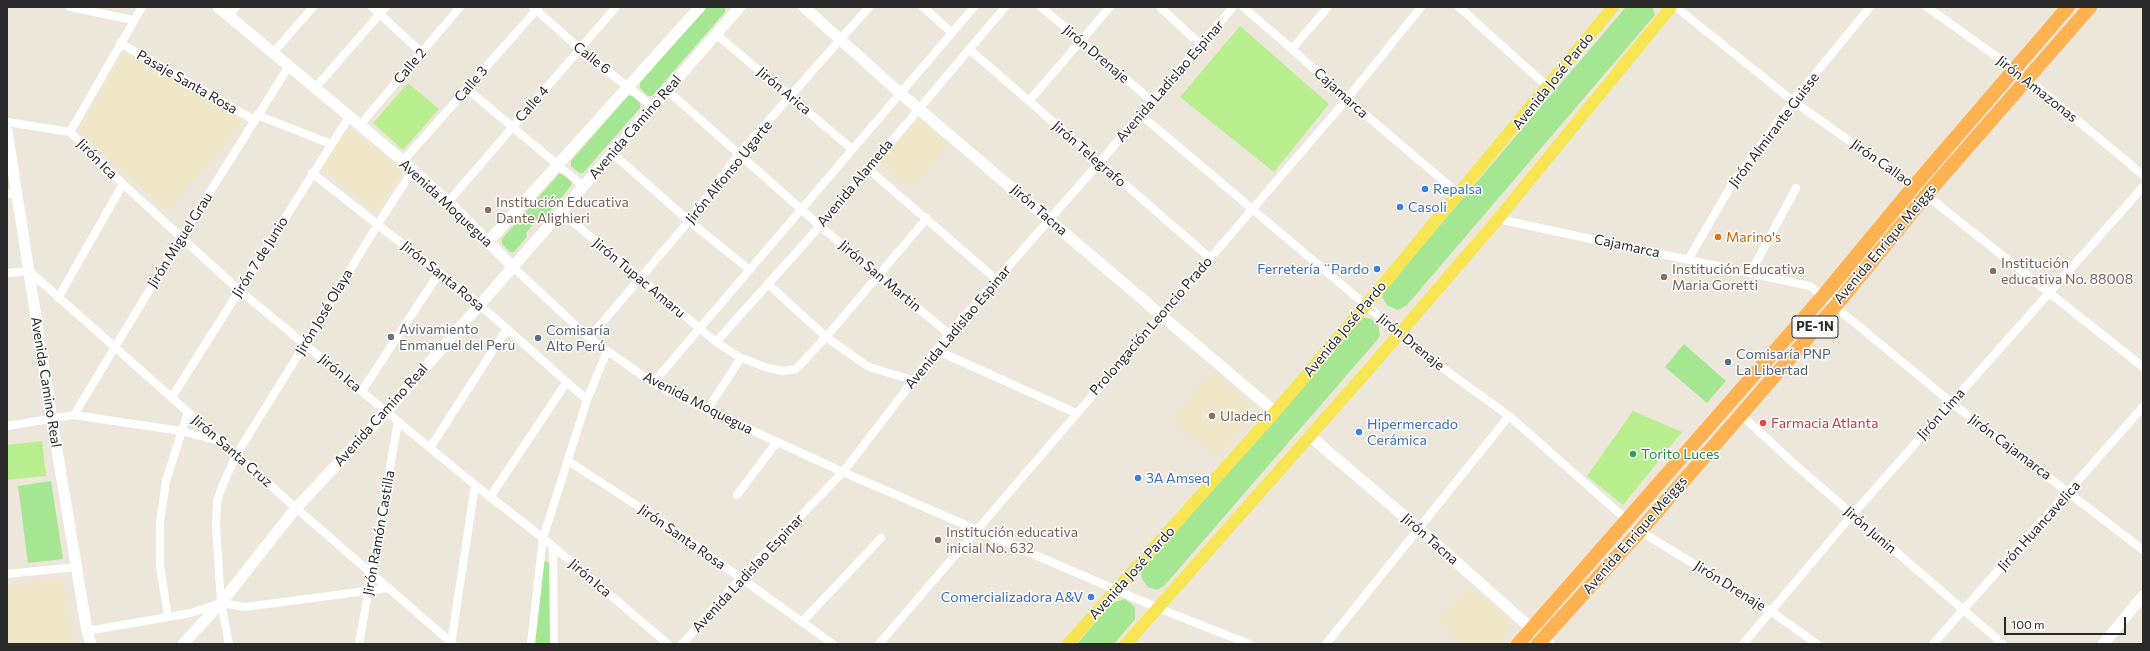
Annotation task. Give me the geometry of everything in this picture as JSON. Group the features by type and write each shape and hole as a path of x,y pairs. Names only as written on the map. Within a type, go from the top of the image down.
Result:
{"highway":[{"name":"Avenida Enrique Meiggs","path":"1518,644 1823,296 2013,69 2068,7"},
{"name":"Avenida Enrique Meiggs","path":"1543,642 1835,305 1926,195 2090,7"}],"main road":[{"name":"Avenida José Pardo","path":"1068,644 1275,412 1459,194 1613,7"},
{"path":"1126,644 1310,436 1498,219 1670,7"}],"street":[{"path":"70,7 133,20"},
{"path":"70,132 133,20 142,7"},
{"name":"Avenida Moquegua","path":"218,7 403,161 448,202 513,267 589,338 653,383 707,410 843,472 1158,608 1249,644"},
{"path":"228,16 236,7"},
{"path":"273,53 313,7"},
{"path":"372,7 421,52"},
{"path":"316,88 386,7"},
{"name":"Calle 2","path":"360,125 460,7"},
{"name":"Calle 4","path":"448,202 616,7"},
{"path":"488,242 700,7"},
{"name":"Jirón Tacna","path":"804,7 900,93 920,107 1161,316 1275,412"},
{"name":"Jirón Alfonso Ugarte","path":"589,338 689,221 739,154 869,7"},
{"path":"923,7 952,33"},
{"name":"Avenida Alameda","path":"653,383 974,7"},
{"name":"Avenida Alameda","path":"716,342 820,226 867,168 1005,7"},
{"name":"Jirón Drenaje","path":"1041,7 1152,101"},
{"path":"1029,101 1110,7"},
{"path":"1160,7 1201,45"},
{"name":"Avenida Ladislao Espinar","path":"682,644 741,578 843,472 912,380 949,334 1050,220 1233,7"},
{"name":"Cajamarca","path":"1243,7 1292,48 1347,99 1459,194"},
{"path":"1292,48 1328,7"},
{"name":"Prolongación Leoncio Prado","path":"879,644 1347,99 1421,7"},
{"path":"1459,7 1548,87"},
{"name":"Jirón Callao","path":"1676,7 1793,101 1926,195 2143,367"},
{"name":"Jirón Almirante Guisse","path":"1688,260 1732,184 1793,101 1870,7"},
{"name":"Jirón Amazonas","path":"1927,7 2028,79 2143,175"},
{"name":"Calle 6","path":"536,8 580,49 629,86 653,107"},
{"name":"Calle 3","path":"403,161 536,8"},
{"name":"Avenida Camino Real","path":"183,644 221,603 296,508 387,411 653,107 737,8"},
{"name":"Jirón Arica","path":"716,34 852,149"},
{"name":"Pasaje Santa Rosa","path":"120,43 256,118 331,144"},
{"name":"Jirón Telegrafo","path":"969,49 1210,258"},
{"name":"Jirón Miguel Grau","path":"74,414 181,238 289,66"},
{"path":"467,89 557,166 583,186"},
{"name":"Jirón San Martin","path":"667,90 820,226 949,334"},
{"name":"Jirón Drenaje","path":"1141,115 1252,210 1440,366 1509,416 1628,520"},
{"name":"Jirón 7 de Junio","path":"172,397 312,173 349,117"},
{"name":"Jirón Ica","path":"7,122 70,132 123,184 239,290 475,485 543,538 668,644"},
{"name":"Avenida Camino Real","path":"7,131 12,193 29,271 76,567 87,631 91,644"},
{"path":"612,153 689,221 750,270"},
{"path":"867,168 927,218 997,280"},
{"name":"Jirón José Olaya","path":"229,644 221,603 216,526 217,502 236,454 413,170"},
{"name":"Jirón Santa Rosa","path":"312,173 480,305 506,330 587,400"},
{"path":"58,298 123,184"},
{"path":"1751,272 1796,188"},
{"name":"Jirón Lima","path":"1743,644 1772,612 1852,515 2143,188"},
{"name":"Jirón Tupac Amaru","path":"561,212 700,329"},
{"path":"700,329 716,342 741,358 768,368 783,371 796,369 826,337 927,218"},
{"name":"Cajamarca","path":"1498,219 1751,272 1810,286 1823,296"},
{"path":"7,273 29,271"},
{"name":"Jirón Santa Cruz","path":"29,271 296,508 372,572 452,643"},
{"path":"362,391 439,273"},
{"path":"768,284 826,337 869,367 912,380"},
{"name":"Jirón Cajamarca","path":"1823,296 1952,403 2143,550"},
{"path":"430,448 506,330"},
{"path":"936,350 1076,413"},
{"path":"531,644 543,538 587,400 607,351"},
{"path":"707,410 741,358"},
{"path":"490,497 566,383"},
{"name":"Jirón Huancavelica","path":"1933,644 2143,407"},
{"path":"168,617 160,564 160,523 166,481 188,412"},
{"path":"7,426 52,420 74,414 181,431 222,442"},
{"name":"Jirón Junin","path":"1740,414 1852,515 2003,644"},
{"path":"1326,644 1509,416"},
{"name":"Jirón Ramón Castilla","path":"359,644 398,422"},
{"name":"Jirón Tacna","path":"1310,436 1419,529 1532,629 1543,642"},
{"path":"738,495 777,442"},
{"name":"Jirón Santa Rosa","path":"568,461 660,521 833,644"},
{"path":"452,643 475,485"},
{"name":"Jirón Drenaje","path":"1640,531 1772,612 1817,644"},
{"path":"802,622 881,538"},
{"path":"553,547 554,644"},
{"path":"7,574 76,567"},
{"path":"87,631 191,614 221,603 245,607 389,588"},
{"path":"2103,644 2143,596"},
{"name":"Avenida Camino Real","path":"86,644 87,631"}],"shaded area":[{"path":"125,50 243,121 237,131 166,210 133,181 132,176 126,171 124,172 79,131"},
{"path":"920,118 949,144 910,189 880,161"},
{"path":"347,127 403,172 376,212 320,167"},
{"name":"Uladech","path":"1213,371 1253,407 1248,413 1249,419 1217,458 1172,419"},
{"path":"63,579 74,644 7,644 7,586"},
{"path":"1468,586 1510,622 1511,628 1498,644 1465,644 1438,622"}],"green space":[{"path":"706,7 725,7 725,12 652,96 648,96 640,88 640,83"},
{"path":"1626,7 1653,7 1655,15 1407,305 1398,310 1388,306 1383,299 1382,293"},
{"path":"1240,26 1329,104 1274,172 1180,97"},
{"path":"408,83 439,109 403,150 373,123"},
{"path":"628,96 632,96 640,103 640,108 583,173 579,173 571,166 571,161"},
{"path":"559,174 563,174 572,181 571,186 547,215 539,217 526,233 527,237 514,252 510,252 502,244 502,239"},
{"path":"1361,317 1371,319 1378,324 1380,335 1378,339 1165,585 1157,590 1148,587 1142,579 1141,570"},
{"path":"1684,344 1726,381 1707,403 1665,367"},
{"name":"Torito Luces","path":"1633,411 1682,432 1623,505 1587,476"},
{"path":"42,441 46,476 7,480 7,445"},
{"path":"51,481 63,559 28,563 18,486"},
{"path":"546,561 550,564 551,644 534,644 543,562"},
{"path":"1125,599 1135,607 1135,619 1114,644 1077,644 1112,603"}],"place":[{"name":"Repalsa","path":"1425,189"},
{"name":"Casoli","path":"1400,207"},
{"name":"Institución Educativa Dante Alighieri","path":"488,210"},
{"name":"Marino's","path":"1718,237"},
{"name":"Ferretería ¨Pardo","path":"1377,269"},
{"name":"Institución educativa No. 88008","path":"1993,271"},
{"name":"Institución Educativa Maria Goretti","path":"1664,277"},
{"name":"Avivamiento Enmanuel del Peru","path":"391,337"},
{"name":"Comisaría Alto Perú","path":"538,338"},
{"name":"Comisaría PNP La Libertad","path":"1728,362"},
{"name":"Uladech","path":"1212,416"},
{"name":"Farmacia Atlanta","path":"1763,423"},
{"name":"Hipermercado Cerámica","path":"1359,432"},
{"name":"Torito Luces","path":"1633,454"},
{"name":"3A Amseq","path":"1138,478"},
{"name":"Institución educativa inicial No. 632","path":"938,540"},
{"name":"Comercializadora A&V","path":"1091,597"}]}
